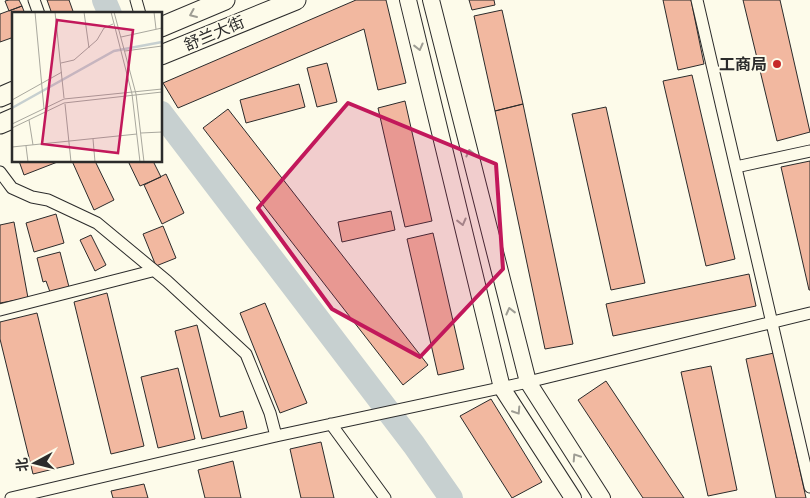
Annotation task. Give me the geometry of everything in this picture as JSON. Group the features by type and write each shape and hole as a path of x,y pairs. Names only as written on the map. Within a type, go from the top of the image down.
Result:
{"main road":[{"name":"舒兰大街","path":"162,28 225,0"},
{"name":"舒兰大街","path":"162,55 296,0"},
{"path":"0,97 12,92"},
{"path":"0,124 12,119"}],"street":[{"path":"34,0 38,12"},
{"path":"408,0 502,388 574,498"},
{"path":"431,0 528,382 602,498"},
{"path":"697,0 810,487"},
{"path":"736,167 810,151"},
{"path":"0,172 12,188 32,197 48,200 97,223 152,271 167,281 246,354 270,413 276,436"},
{"path":"0,310 152,271"},
{"path":"11,498 276,436 528,382 810,313"},
{"path":"336,423 385,498"}],"highlighted area":[{"path":"348,103 496,164 503,269 420,357 332,309 258,208"}],"building":[{"path":"19,0 22,6 9,11 5,1"},
{"path":"47,0 69,0 73,12 51,12"},
{"path":"356,0 386,0 406,83 378,90 364,29 178,108 163,83"},
{"path":"469,0 494,0 495,5 472,10"},
{"path":"663,0 691,0 704,64 678,70"},
{"name":"工商局","path":"743,0 780,0 810,132 777,141"},
{"path":"22,6 24,12 12,12 12,38 0,42 0,14"},
{"path":"502,10 523,104 495,111 474,16"},
{"path":"327,63 337,102 317,107 307,68"},
{"path":"692,75 735,259 706,266 663,81"},
{"path":"299,84 305,107 246,123 240,100"},
{"path":"405,101 432,221 405,227 378,108"},
{"path":"523,104 573,344 545,349 495,111"},
{"path":"606,107 645,283 611,290 572,114"},
{"path":"228,109 428,365 403,385 203,128"},
{"path":"810,161 810,290 809,290 781,167"},
{"path":"19,162 57,162 24,175"},
{"path":"72,162 95,162 114,200 94,210"},
{"path":"128,162 154,162 161,177 140,186"},
{"path":"166,174 184,213 162,224 144,185"},
{"path":"391,211 395,230 342,242 338,222"},
{"path":"56,214 64,243 34,252 26,223"},
{"path":"14,222 28,298 0,303 0,225"},
{"path":"163,226 176,258 156,266 143,234"},
{"path":"433,233 464,369 438,375 407,239"},
{"path":"91,235 106,265 95,271 80,240"},
{"path":"60,252 69,287 50,292 46,281 43,282 37,258"},
{"path":"749,274 756,306 613,336 606,304"},
{"path":"107,293 144,446 111,454 74,302"},
{"path":"265,303 307,403 280,413 240,313"},
{"path":"37,313 74,464 33,474 0,339 0,322"},
{"path":"197,325 220,417 243,411 247,428 202,439 175,331"},
{"path":"774,353 806,498 776,498 746,359"},
{"path":"711,366 737,490 708,496 681,372"},
{"path":"178,368 195,439 158,448 141,377"},
{"path":"606,381 684,498 643,498 578,400"},
{"path":"491,399 542,482 512,498 460,416"},
{"path":"321,442 334,498 301,498 290,449"},
{"path":"233,461 241,498 205,498 198,470"},
{"path":"144,484 148,498 113,498 111,491"}],"waterway":[{"path":"104,0 109,12"},
{"path":"162,114 414,445 451,498"}],"place":[{"name":"工商局","path":"777,64"}]}
